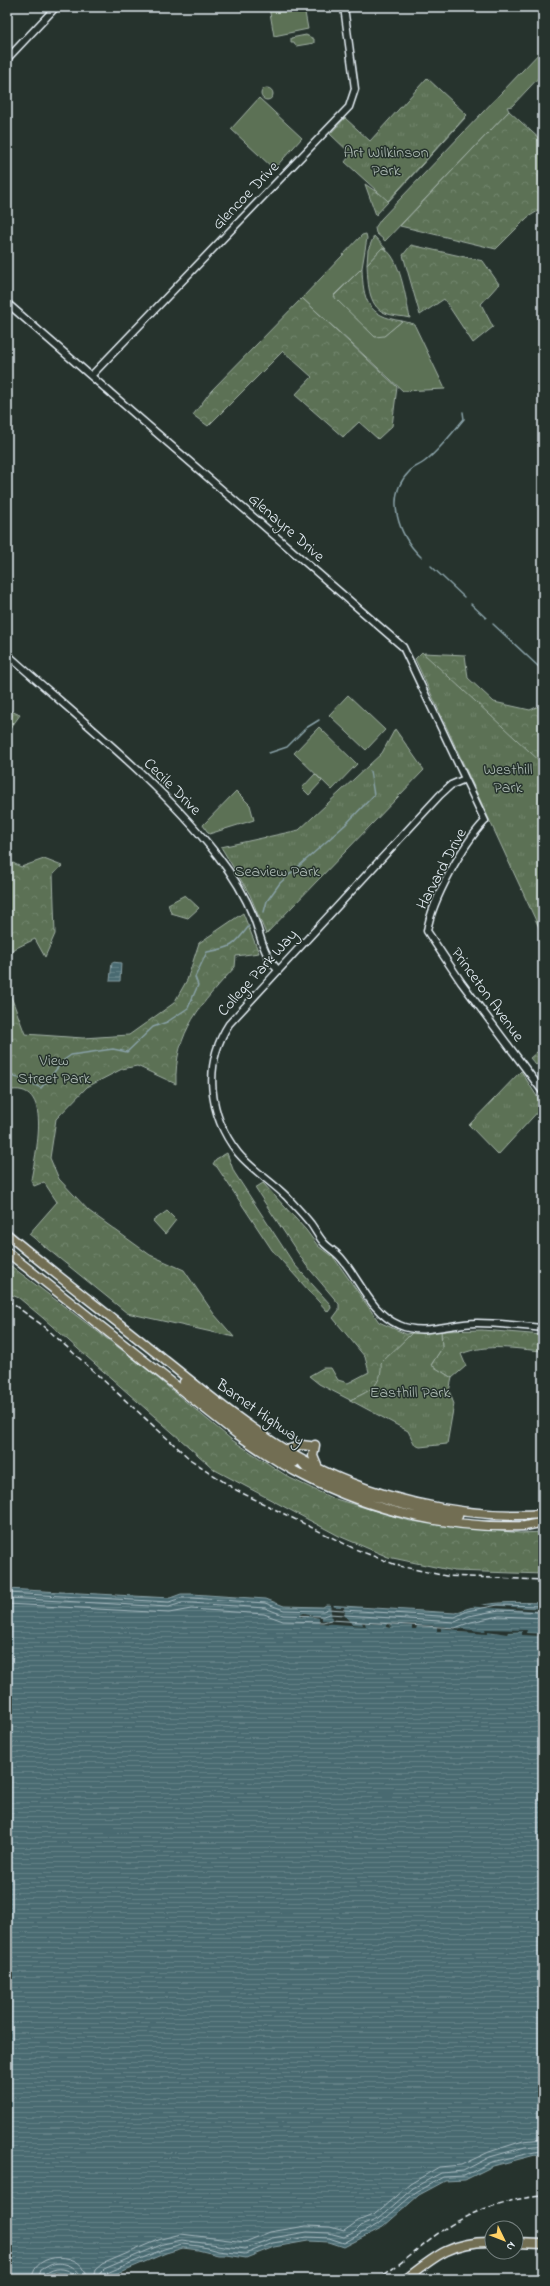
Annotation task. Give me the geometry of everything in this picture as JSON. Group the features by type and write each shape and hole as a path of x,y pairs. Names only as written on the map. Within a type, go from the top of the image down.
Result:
{"main road":[{"name":"Barnet Highway","path":"7,1234 225,1408 300,1459 318,1468 380,1492 449,1509 483,1514 543,1514"},
{"path":"7,1240 241,1428 292,1462 297,1462 300,1459 303,1465 312,1472 357,1492 393,1502 447,1515 535,1521 541,1523"},
{"name":"Barnet Highway","path":"7,1252 237,1434 272,1458 304,1476 363,1502 409,1514 481,1525 527,1526 541,1523"},
{"path":"287,1450 302,1445 313,1446 314,1456 318,1468"},
{"path":"406,2279 434,2257 450,2248 472,2243 484,2242"},
{"path":"524,2243 543,2244"}],"street":[{"path":"7,59 56,7"},
{"name":"Glencoe Drive","path":"91,376 349,107 355,88 344,7"},
{"name":"Glenayre Drive","path":"7,303 403,647 485,821"},
{"name":"Cecile Drive","path":"7,654 150,781 184,815 221,861 240,888 254,919 266,956 277,970"},
{"name":"College Park Way","path":"465,779 451,785 440,795 240,1009 221,1035 213,1059 211,1080 213,1101 221,1124 238,1152 288,1198 311,1224 325,1244 345,1263 381,1314 400,1326 419,1329 483,1323 543,1328"},
{"name":"Harvard Drive","path":"427,931 432,908 458,861 485,821"},
{"name":"Princeton Avenue","path":"427,931 461,982 543,1092"}],"green space":[{"path":"269,7 304,7 308,29 274,36"},
{"path":"306,35 314,39 314,43 296,46 294,42 291,42 291,38"},
{"path":"543,49 543,73 512,106 507,107 509,111 385,241 376,233 375,228 381,219"},
{"name":"Art Wilkinson Park","path":"427,78 467,115 388,201 345,162 351,154 330,134 345,118 370,141"},
{"path":"267,88 271,90 273,94 271,98 267,100 263,98 261,94 263,90"},
{"path":"259,98 302,138 274,169 231,129"},
{"path":"509,111 543,142 543,208 528,217 496,249 400,226"},
{"path":"462,115 465,118 376,215 365,184 378,193 385,194"},
{"path":"366,234 367,238 362,268 334,295 384,336 402,321 414,324 445,389 403,391 302,298 362,235"},
{"path":"374,236 386,249 382,248 367,264 368,250"},
{"path":"411,245 483,261 499,284 481,304 493,327 473,343 444,299 420,315 403,255"},
{"path":"382,248 388,252 398,268 410,318 391,315 379,310 372,298 368,284 367,264"},
{"path":"362,268 364,289 369,305 381,315 390,319 402,321 384,336 375,337 334,296"},
{"path":"302,298 397,387 392,426 378,439 359,422 343,437 295,395 312,377 283,351 208,426 193,415 211,391"},
{"name":"Westhill Park","path":"422,652 543,764 543,936 415,659"},
{"path":"424,653 465,655 468,678 494,702 530,710 543,704 543,776 481,782"},
{"path":"348,695 385,730 366,750 329,715"},
{"path":"7,709 20,715 7,733"},
{"path":"319,727 357,764 332,790 294,753"},
{"name":"Seaview Park","path":"395,729 424,770 266,934 250,895 221,847 299,830 382,753"},
{"path":"315,774 322,781 309,795 302,788"},
{"path":"236,791 250,805 254,820 209,834 203,825"},
{"path":"44,859 62,866 53,874 55,934 45,957 35,939 12,950 7,964 7,860 21,867"},
{"path":"185,895 199,908 188,918 171,913 168,904"},
{"name":"View Street Park","path":"243,913 259,953 236,956 235,967 201,1006 192,1020 180,1049 176,1084 137,1066 122,1069 87,1087 56,1119 50,1158 59,1179 89,1211 150,1255 184,1270 214,1314 234,1337 127,1313 29,1234 57,1202 44,1182 34,1186 31,1180 38,1138 37,1108 32,1096 22,1090 7,1091 7,986 25,1034 83,1038 129,1035 174,1003 187,980 199,943"},
{"path":"543,1047 543,1059 536,1065 530,1058"},
{"path":"521,1071 543,1106 498,1155 469,1125"},
{"path":"227,1153 234,1172 294,1264 330,1304 331,1308 328,1312 272,1250 217,1167 213,1164 216,1159"},
{"path":"263,1183 306,1230 318,1246 334,1258 379,1322 406,1334 412,1333 382,1363 382,1371 377,1383 368,1391 350,1400 319,1384 309,1376 323,1368 331,1368 338,1380 348,1383 369,1372 365,1357 333,1318 339,1310 339,1304 306,1265 255,1188"},
{"path":"167,1211 176,1220 165,1234 153,1221"},
{"path":"7,1263 143,1366 232,1440 290,1478 332,1498 410,1521 520,1533 543,1532 543,1574 454,1571 388,1557 339,1536 215,1470 43,1318 19,1298 7,1293"},
{"path":"482,1330 543,1335 543,1351 491,1348 471,1351 461,1354 466,1366 452,1378 431,1365 442,1348 441,1331"},
{"name":"Easthill Park","path":"441,1331 442,1348 431,1365 452,1378 449,1391 454,1404 447,1444 420,1447 415,1445 408,1431 350,1400 368,1391 377,1383 380,1377 381,1363 412,1333"}],"water":[{"path":"112,962 121,963 120,981 110,981"},
{"path":"7,1589 170,1598 181,1594 192,1594 266,1599 284,1606 323,1607 326,1605 455,1613 487,1604 543,1603 543,2153 493,2166 465,2180 445,2181 419,2195 383,2227 344,2247 329,2242 308,2241 274,2247 246,2258 218,2255 183,2248 166,2253 104,2279 75,2279 64,2273 55,2272 44,2279 7,2279"}],"pier":[{"path":"330,1603 333,1603 334,1607 344,1607 345,1616 352,1624 363,1625 362,1622 441,1626 486,1632 485,1629 527,1630 526,1633 543,1634 543,1636 522,1635 522,1631 508,1632 507,1634 488,1631 488,1634 459,1632 459,1630 441,1628 441,1631 437,1631 437,1627 417,1626 416,1629 412,1629 412,1626 390,1624 391,1628 387,1627 387,1624 365,1623 366,1626 319,1623 319,1618 305,1615 301,1617 300,1615 304,1613 322,1617 322,1620 332,1620"},
{"path":"470,1604 543,1609 543,1611 463,1606"}],"waterway":[{"path":"421,557 406,538 401,527 397,516 397,493 401,482 409,472 435,453 464,419 463,412"},
{"path":"431,566 464,597"},
{"path":"471,604 486,618"},
{"path":"493,624 540,668"},
{"path":"269,753 287,747 306,728 319,720"},
{"path":"264,912 267,901 280,883 345,825 374,795 370,771"},
{"path":"7,1072 11,1073 14,1077 24,1079 41,1088 64,1060 71,1055 113,1049 127,1052 153,1027 167,1022 188,1008 198,985 195,977 207,952 232,945 240,938 249,926"}],"railway":[{"path":"7,1300 45,1327 191,1460 236,1490 355,1549 399,1566 446,1576 543,1580"},
{"path":"376,2279 398,2265 445,2228 471,2214 513,2200 543,2196"}]}
